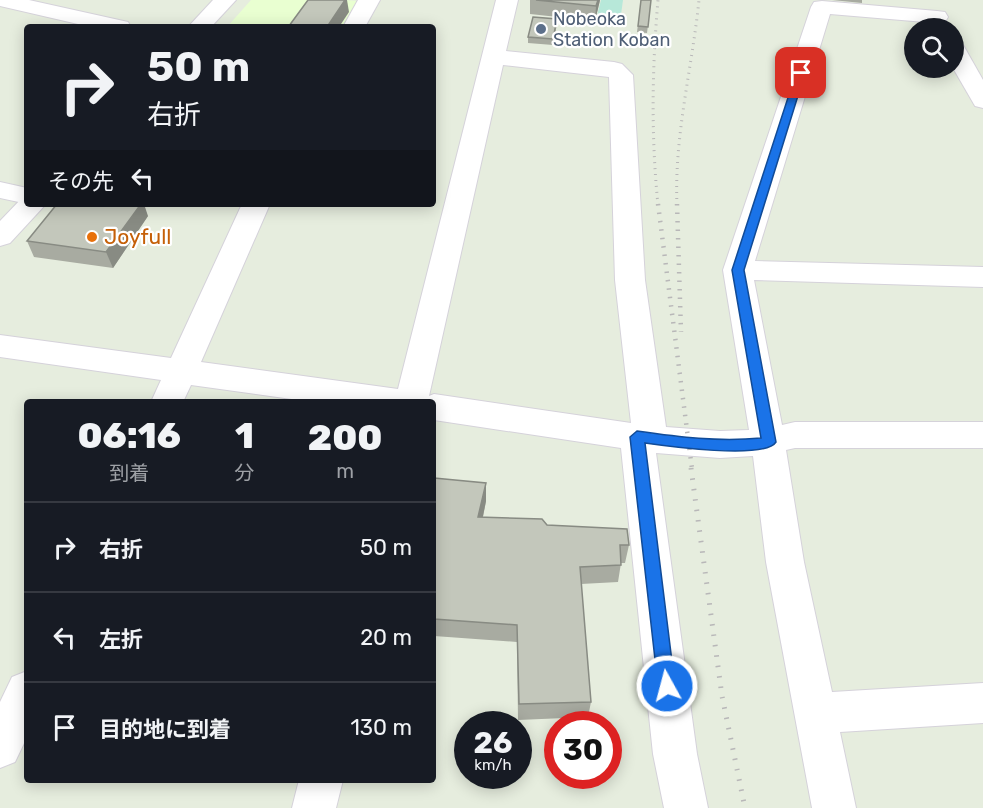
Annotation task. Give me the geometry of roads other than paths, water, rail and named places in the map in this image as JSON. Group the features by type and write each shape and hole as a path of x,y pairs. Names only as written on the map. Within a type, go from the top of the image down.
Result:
{"street":[{"path":"202,24 225,0"},
{"path":"356,24 369,0"},
{"path":"412,399 507,0"},
{"path":"6,2 106,24"},
{"path":"834,808 785,562 768,442 738,270 822,7 938,15"},
{"path":"494,57 614,69 621,75 630,280 643,438 675,754 686,808"},
{"path":"964,66 983,101"},
{"path":"0,190 24,195"},
{"path":"0,237 29,207"},
{"path":"168,399 255,207"},
{"path":"738,270 983,277"},
{"path":"0,346 378,399"},
{"path":"436,407 643,438 711,445 734,446 768,442 795,435 983,435"},
{"path":"0,747 24,697"},
{"path":"814,713 983,703"},
{"path":"314,808 320,783"}],"railway":[{"path":"658,0 653,102 658,205"},
{"path":"677,204 678,154 699,0"},
{"path":"658,204 692,469"},
{"path":"677,204 681,332"},
{"path":"691,468 722,696 745,808"}],"place":[{"name":"Nobeoka Station Koban","path":"541,29"},
{"name":"Joyfull","path":"92,237"}]}
